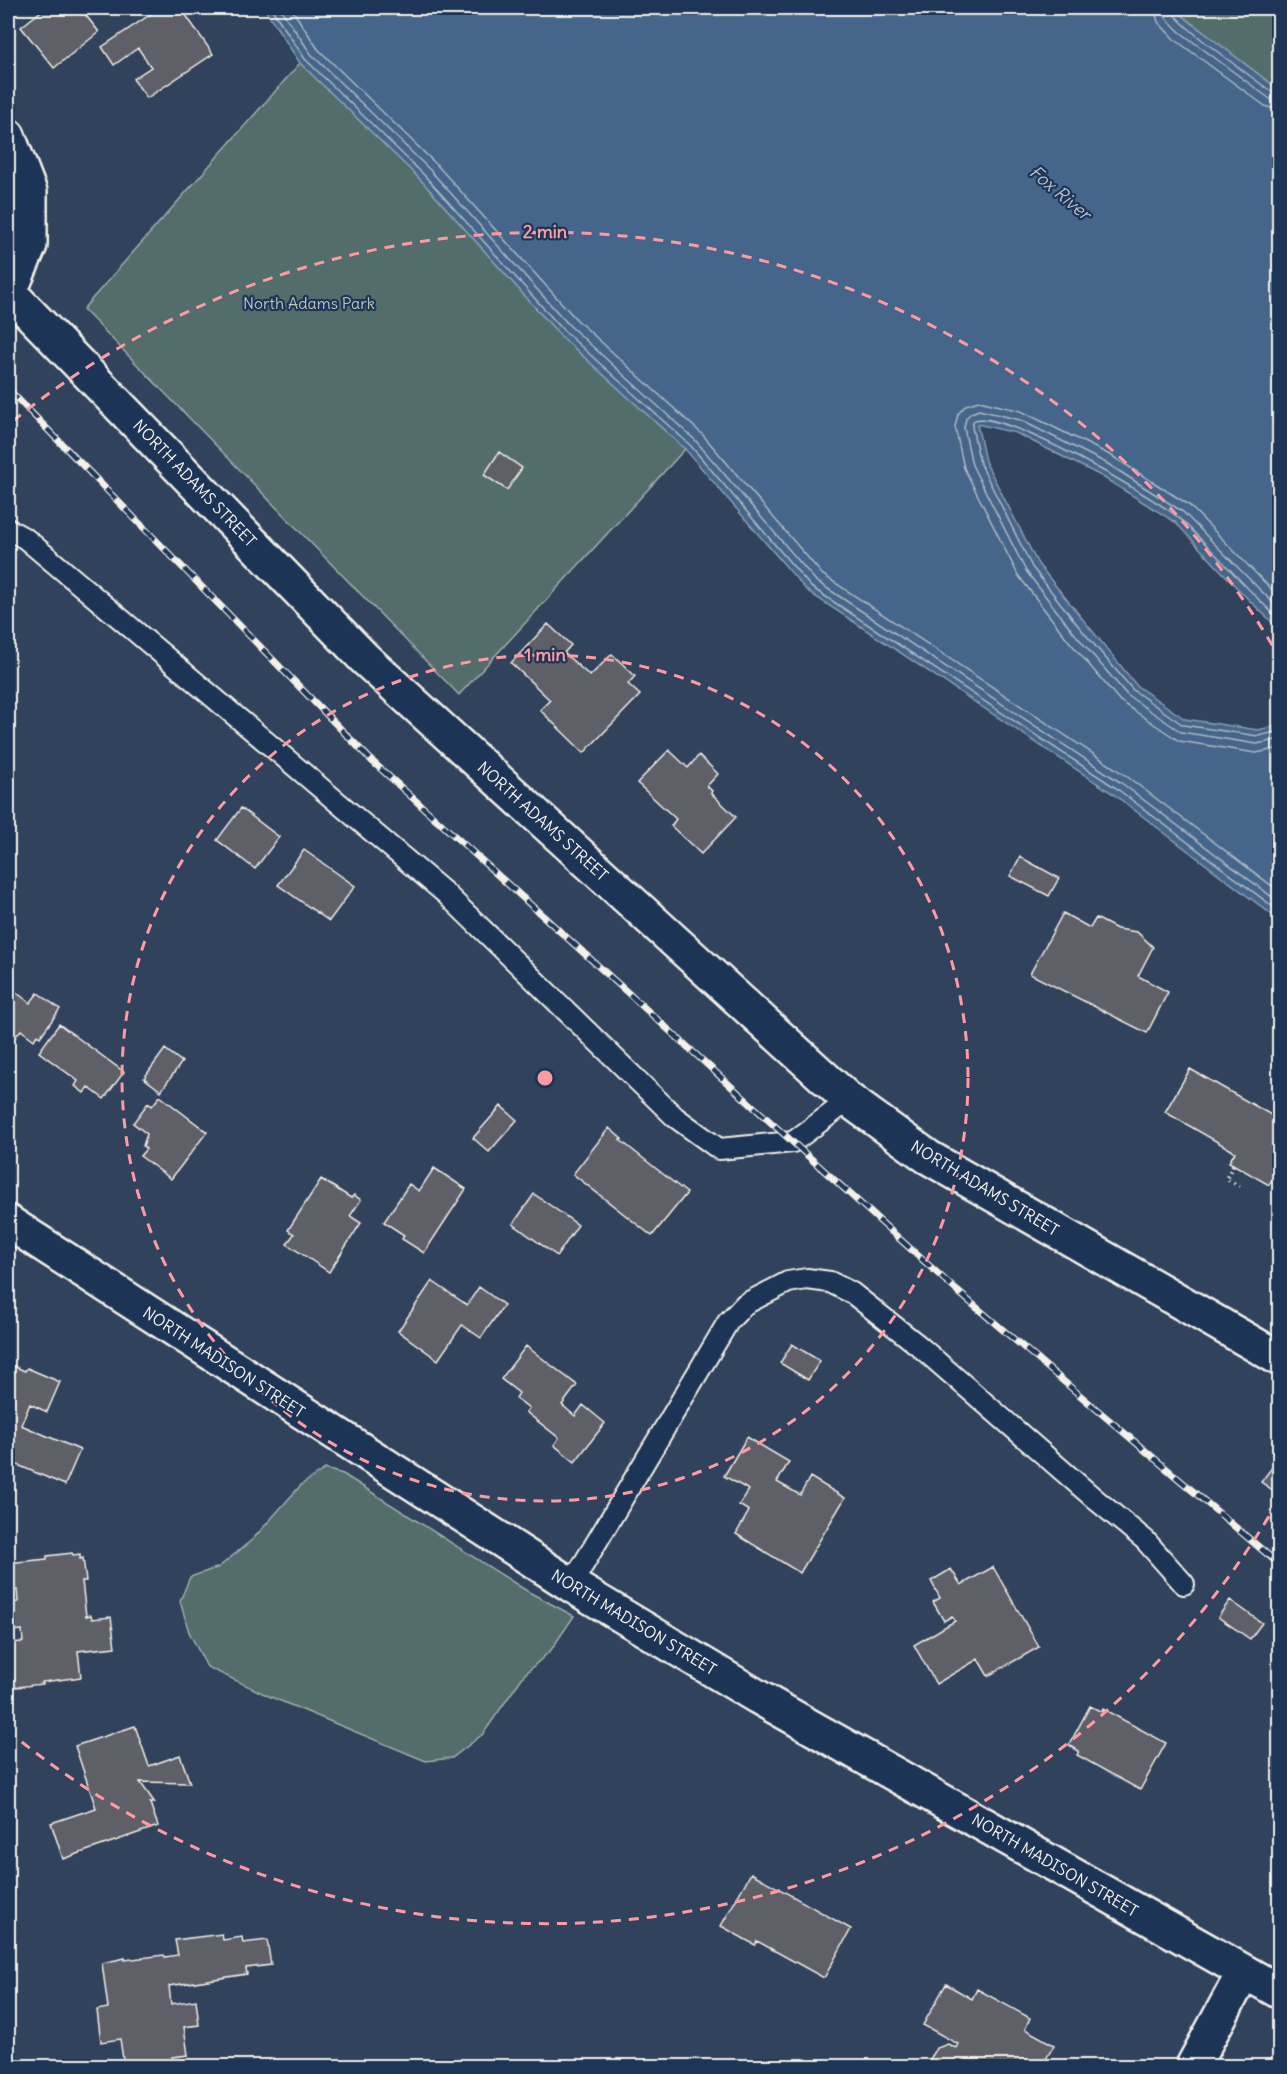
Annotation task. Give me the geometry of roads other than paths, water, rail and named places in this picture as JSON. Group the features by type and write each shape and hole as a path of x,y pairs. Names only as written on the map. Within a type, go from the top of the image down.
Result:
{"street":[{"name":"NORTH ADAMS STREET","path":"8,136 30,192 30,245 9,294 365,659 849,1100 928,1157 1280,1359"},
{"name":"NORTH MADISON STREET","path":"8,1222 571,1585 758,1697 1280,1992"},
{"path":"1193,2067 1244,1972"}],"lane":[{"path":"8,529 26,539 446,893 675,1117 719,1149 793,1142 849,1100"},
{"path":"571,1585 728,1322 745,1304 788,1282 807,1279 830,1282 852,1293 918,1345 1086,1492 1145,1540 1184,1584"}],"water":[{"name":"Fox River","path":"264,8 1174,8 1279,90 1279,629 1175,522 1101,476 1016,433 977,424 985,461 1038,564 1137,686 1185,719 1258,730 1279,725 1279,920 1112,793 807,591 685,449 560,335 420,179 300,63"}],"railway":[{"path":"8,389 373,762 956,1290 1280,1565"}],"park label":[{"name":"North Adams Park","path":"309,303"}]}
